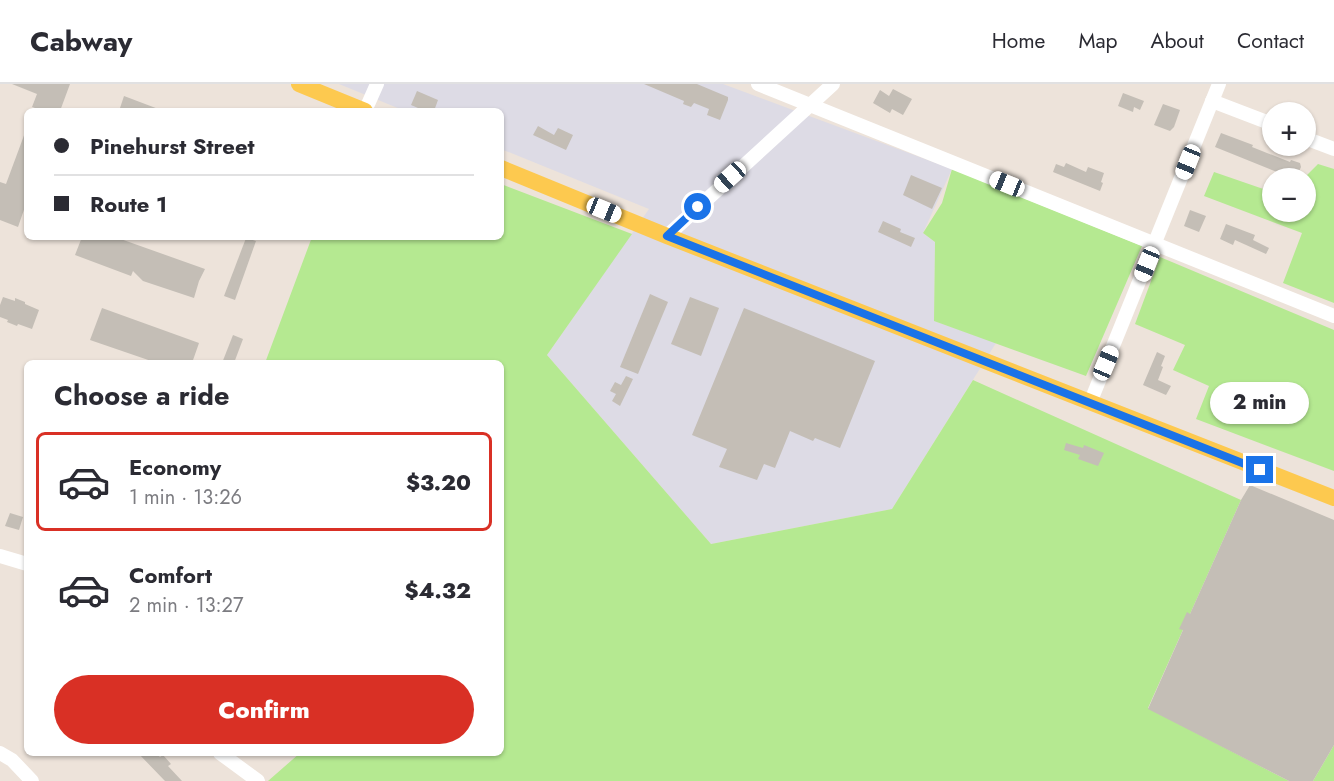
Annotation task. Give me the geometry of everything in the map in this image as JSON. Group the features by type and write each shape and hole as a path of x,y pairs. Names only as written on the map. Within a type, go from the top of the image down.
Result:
{"main road":[{"path":"299,84 358,108"},
{"path":"504,169 667,236 1334,498"}],"street":[{"path":"366,108 377,84"},
{"path":"758,84 1334,316"},
{"path":"667,236 833,84"},
{"path":"1089,403 1219,84"},
{"path":"1212,101 1262,120"},
{"path":"1316,142 1334,149"},
{"path":"0,556 24,563"},
{"path":"0,753 12,760 32,781"},
{"path":"224,756 258,781"}],"shaded area":[{"path":"339,84 723,84 952,169 923,233 935,242 934,321 996,343 892,509 711,544 547,355 649,209 504,150 504,108 398,108"}],"green space":[{"path":"1318,164 1334,169 1334,303 1283,283 1302,233 1273,222 1316,222 1316,168 1314,168"},
{"path":"952,169 1142,246 1086,376 934,321 935,242 923,233 942,203"},
{"path":"1214,172 1262,189 1262,218 1204,196"},
{"path":"504,185 632,234 547,355 711,544 892,509 973,380 1241,500 1148,708 1289,781 268,781 297,756 504,756 504,360 266,360 311,240 504,240"},
{"path":"1160,257 1334,330 1334,471 1196,419 1209,386 1173,370 1185,345 1135,324"},
{"path":"1334,745 1334,781 1313,781"}],"building":[{"path":"12,84 70,84 61,108 32,107 37,94"},
{"path":"644,84 697,84 728,97 728,100 720,120 707,115 709,109 694,103 691,107 683,104 684,101"},
{"path":"893,89 912,99 903,115 892,109 890,113 873,103 880,90 889,96"},
{"path":"417,91 438,100 435,108 418,108 411,105"},
{"path":"1123,93 1144,101 1140,110 1134,107 1133,112 1118,106"},
{"path":"124,96 156,108 120,108"},
{"path":"1163,104 1180,110 1174,127 1170,131 1154,125"},
{"path":"538,126 554,135 558,128 573,135 566,150 533,135"},
{"path":"1221,133 1253,145 1252,147 1262,151 1262,156 1275,156 1290,162 1291,160 1300,163 1301,167 1267,168 1215,147"},
{"path":"24,135 24,210 18,227 0,220 0,182 6,184"},
{"path":"1066,163 1086,172 1088,167 1104,173 1100,191 1053,172 1056,164 1064,167"},
{"path":"911,175 942,188 932,209 903,195"},
{"path":"1190,210 1206,216 1199,232 1184,226"},
{"path":"883,221 915,238 911,247 878,232"},
{"path":"1226,224 1255,235 1253,240 1269,248 1266,254 1235,240 1233,245 1220,239"},
{"path":"81,240 123,240 205,269 194,298 143,281 133,271 131,276 75,255"},
{"path":"245,240 256,241 235,300 224,296"},
{"path":"650,294 668,302 638,374 620,367"},
{"path":"3,297 15,301 15,298 39,310 32,329 18,324 17,326 0,317"},
{"path":"690,297 719,308 701,356 671,344"},
{"path":"102,308 199,343 193,360 148,360 90,340"},
{"path":"744,308 875,361 840,448 815,438 813,441 790,431 775,468 764,464 757,480 719,467 727,449 692,435"},
{"path":"233,335 243,339 235,360 223,360"},
{"path":"1157,352 1165,356 1158,380 1171,386 1166,395 1143,385"},
{"path":"626,376 633,379 620,406 612,401 616,394 610,391 615,382 621,385"},
{"path":"1066,443 1083,448 1084,445 1104,453 1098,466 1078,459 1080,455 1064,450"},
{"path":"1250,485 1334,520 1334,745 1313,781 1289,781 1148,709 1183,630 1179,629 1187,612 1190,614 1241,500"},
{"path":"10,513 23,517 19,530 5,526"},
{"path":"141,756 164,756 171,764 168,766 182,781 165,781"}],"route":[{"path":"698,207 667,236 1260,470"}]}
